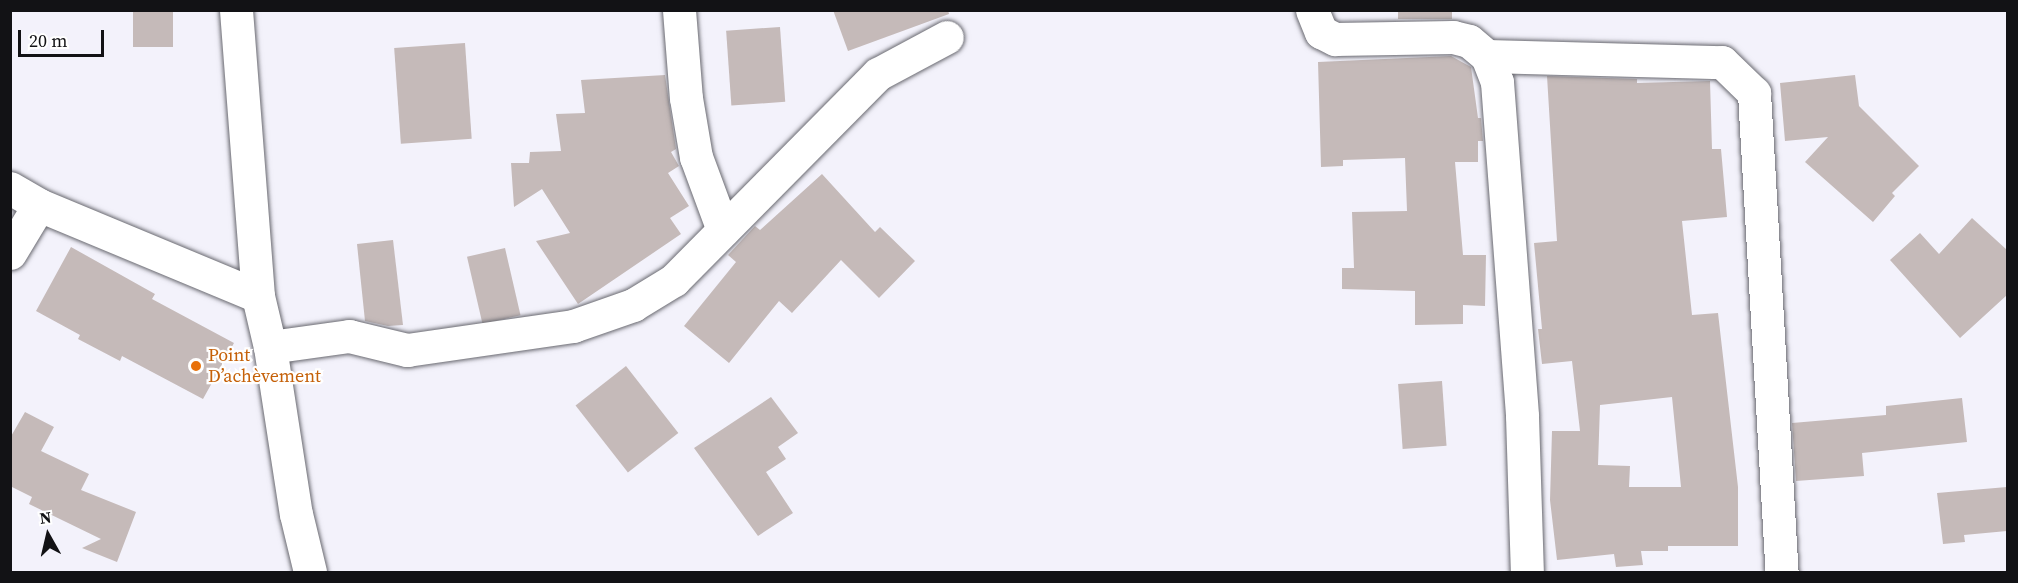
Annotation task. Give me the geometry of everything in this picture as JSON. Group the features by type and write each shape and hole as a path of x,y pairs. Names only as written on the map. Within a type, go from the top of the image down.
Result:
{"street":[{"path":"236,10 258,296 270,347 296,514 310,573"},
{"path":"679,10 686,98 696,157 723,230"},
{"path":"1312,10 1321,32 1335,39 1453,37 1469,41 1487,56 1497,82 1522,416 1527,573"},
{"path":"270,347 349,336 407,350 601,319 674,280 878,74 947,37"},
{"path":"1487,56 1722,62 1754,93 1782,573"},
{"path":"10,188 39,205 258,296"},
{"path":"10,254 39,205"}],"building":[{"path":"133,10 173,10 173,47 133,47"},
{"path":"833,10 948,10 949,14 848,51"},
{"path":"1398,10 1452,10 1452,19 1398,19"},
{"path":"780,27 785,102 731,106 726,31"},
{"path":"465,43 472,139 401,144 394,48"},
{"path":"1451,56 1471,67 1478,118 1481,118 1483,141 1478,141 1478,162 1455,162 1463,255 1486,255 1485,306 1463,305 1463,324 1415,325 1415,291 1342,289 1342,268 1354,268 1352,212 1407,211 1405,158 1343,160 1343,166 1321,167 1318,62"},
{"path":"665,75 676,149 671,152 679,166 668,173 689,206 670,218 681,234 578,304 536,241 570,233 542,189 514,207 511,163 529,163 530,152 561,151 556,114 585,113 581,80"},
{"path":"1855,75 1859,106 1919,166 1892,193 1895,196 1873,222 1805,162 1828,137 1785,141 1780,83"},
{"path":"1547,76 1637,79 1637,83 1710,81 1712,149 1721,149 1727,217 1682,221 1692,315 1718,313 1738,487 1738,546 1668,546 1668,551 1641,551 1643,565 1616,567 1614,554 1557,560 1550,500 1552,431 1580,431 1572,361 1542,364 1538,329 1542,329 1534,243 1557,241","holes":["1672,397 1681,487 1629,487 1630,466 1598,465 1600,405"]},
{"path":"822,174 875,232 880,227 915,261 879,298 841,260 792,313 779,301 729,363 684,326 736,262 728,255 755,226 760,230"},
{"path":"1972,218 2007,250 2007,295 1960,338 1890,260 1920,233 1939,254"},
{"path":"393,240 403,325 388,326 365,321 357,244"},
{"path":"71,247 155,294 152,299 234,343 203,399 122,356 120,361 78,339 80,335 36,311"},
{"path":"505,248 521,315 483,324 467,257"},
{"path":"626,366 678,433 628,472 576,405"},
{"path":"1442,381 1447,446 1403,449 1398,384"},
{"path":"771,397 798,433 778,447 786,459 766,472 793,513 758,536 694,448"},
{"path":"1962,398 1967,442 1862,453 1864,476 1796,481 1792,423 1886,415 1886,406"},
{"path":"25,412 54,427 41,451 89,474 81,490 136,512 117,562 82,548 101,539 29,504 32,497 10,486 10,438"},
{"path":"2007,487 2007,531 1964,535 1965,542 1943,544 1937,493"}],"place":[{"name":"Point D’achèvement","path":"196,366"}]}
